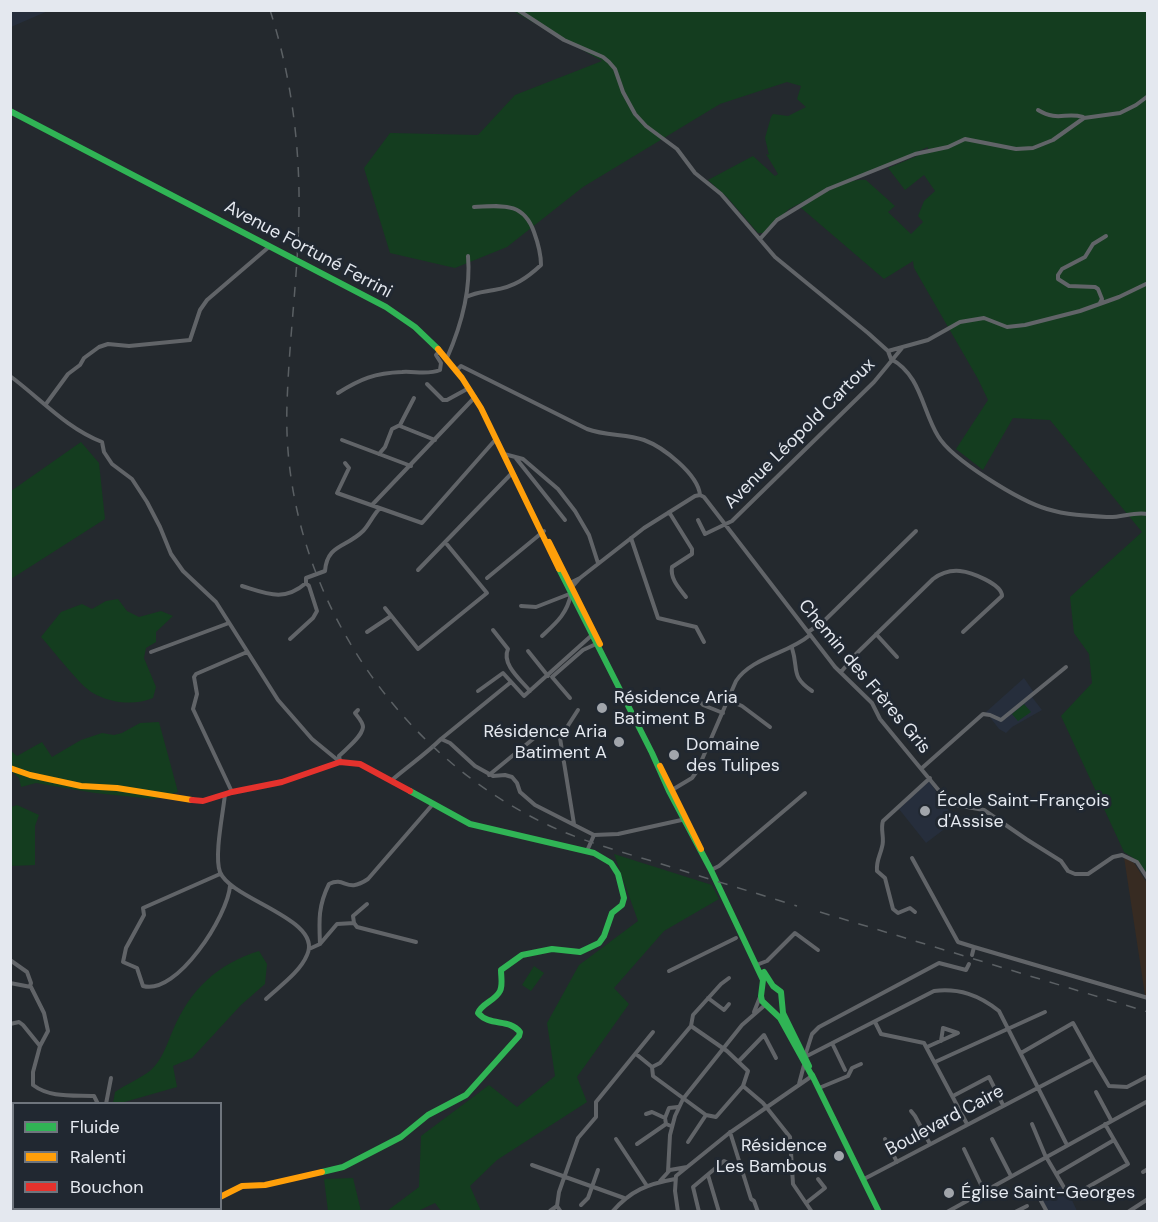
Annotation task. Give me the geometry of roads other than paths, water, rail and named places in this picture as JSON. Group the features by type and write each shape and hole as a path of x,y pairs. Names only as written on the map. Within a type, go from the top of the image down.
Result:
{"main road":[{"name":"Avenue Fortuné Ferrini","path":"10,111 403,317 447,358 475,397 711,870 763,980 761,994"},
{"path":"10,768 30,775 81,786 117,788 189,801 203,801 232,792 282,782 340,762 360,764 470,824 587,851 611,863 622,886 624,898 622,906 612,913 604,936 599,943 580,952 552,949 522,956 501,970 502,988 479,1009 478,1013 484,1020 515,1026 520,1032 519,1036 466,1095 428,1115 401,1137 343,1167 265,1185 242,1186 222,1196"},
{"name":"Avenue Fortuné Ferrini","path":"725,899 773,986"},
{"path":"812,1076 783,1013 781,992 773,986 767,987 761,994 767,1006 780,1018 804,1064 819,1088 879,1212"},
{"path":"767,1006 776,1006 781,1001"}],"street":[{"path":"518,10 564,40 603,57 609,62 615,69 623,92 635,114 646,126 677,149 695,172 721,194 791,272 807,282 888,351 891,359 901,364 914,381 931,425 940,441 953,454 1004,487 1040,506 1064,513 1107,517 1148,514"},
{"path":"1038,110 1057,118 1073,116 1084,118 1120,113 1148,96"},
{"path":"760,239 777,220 828,189 915,154 948,147 964,139 1016,149 1033,148 1053,140 1084,118"},
{"path":"466,297 476,292 494,290 518,283 541,265 541,252 525,214 516,208 474,207"},
{"path":"1100,304 1102,299 1098,289 1065,284 1058,279 1058,275 1062,269 1085,257 1093,244 1106,236"},
{"path":"46,404 68,374 99,347 108,344 129,346 190,340 200,310 207,300 270,246"},
{"path":"447,358 455,339 466,297 470,274 468,256"},
{"path":"888,351 928,340 960,322 984,318 1011,327 1080,311 1148,283"},
{"name":"Avenue Léopold Cartoux","path":"724,523 732,521 874,382 902,348"},
{"path":"338,393 359,380 381,374 402,371 434,373 440,370 441,363 436,355 440,351"},
{"name":"Chemin des Frères Gris","path":"457,370 461,366 587,429 603,435 643,440 657,447 687,470 700,490 700,495 704,497 835,668 872,703 882,721 950,804 984,810 1061,861 1068,872 1088,874 1113,857 1122,855 1137,862 1148,879"},
{"path":"10,376 46,404 62,420 102,442 104,452 112,464 132,479 142,494 160,527 171,554 183,571 216,602 278,700 312,739 340,762"},
{"path":"426,384 443,400 470,388"},
{"path":"372,505 475,397"},
{"path":"379,454 385,447 392,429 400,425 414,398"},
{"path":"400,425 435,440"},
{"path":"345,463 349,468 337,493 422,523 496,439"},
{"path":"342,441 411,466"},
{"path":"504,454 523,459 558,489 575,511 589,535 598,563"},
{"path":"514,457 565,520"},
{"path":"418,570 513,472"},
{"path":"521,606 536,607 571,589 580,578 631,538 669,511 694,496 700,495"},
{"path":"242,586 276,595 296,591 306,583 306,578 324,571 326,558 331,552 364,531 380,508"},
{"path":"669,511 692,549 692,554 672,567 671,572 676,585 686,597"},
{"path":"698,520 705,534 724,523"},
{"path":"670,790 692,778 697,771 742,673 792,648 823,622 916,531"},
{"path":"487,578 542,532"},
{"path":"631,538 658,618 696,627 704,642"},
{"path":"385,608 418,649 487,593 445,542"},
{"path":"841,672 856,654 933,579 950,571 962,571 980,577 1000,588 1002,592 1002,596 963,632"},
{"path":"290,639 313,618 317,611 306,583"},
{"path":"542,636 562,618 568,607 571,589"},
{"path":"367,632 391,616"},
{"path":"151,652 229,622"},
{"path":"493,630 508,649 506,661 530,691"},
{"path":"478,691 503,674 524,696 593,634"},
{"path":"876,634 897,657"},
{"path":"570,698 552,677 583,650 598,644"},
{"path":"792,648 797,677 801,684 812,691"},
{"path":"528,651 548,676"},
{"path":"232,792 193,709 197,694 194,677 196,674 247,652"},
{"path":"922,768 983,714 1001,720 1066,667"},
{"path":"392,780 511,682"},
{"path":"643,700 666,695 693,694 703,705 723,714"},
{"path":"728,700 742,706 770,727"},
{"path":"340,762 339,756 363,728 355,713 358,710"},
{"path":"574,825 560,738 578,710"},
{"path":"441,739 450,743 475,766 489,775 512,777 520,792 535,805 594,835 618,834 685,820"},
{"path":"489,775 533,740"},
{"path":"915,912 910,908 901,913 892,909 885,878 877,871 876,863 883,844 881,828 883,821 930,778"},
{"path":"711,870 719,866 805,793"},
{"path":"225,794 221,835 216,856 220,874 230,886 273,909 294,924 305,934 309,949 304,961 266,999"},
{"path":"320,944 320,907 328,884 339,882 351,886 368,879 433,804"},
{"path":"587,851 594,835"},
{"path":"912,858 958,942 1148,998"},
{"path":"220,874 143,908 144,915 126,948 123,962 137,968 142,986 149,988 160,984 186,968 223,913 229,898 230,886"},
{"path":"354,923 353,916 367,904"},
{"path":"309,949 320,944 337,924 354,923 365,930 416,942"},
{"path":"759,964 767,961 795,933 818,950"},
{"path":"669,971 735,938"},
{"path":"972,955 974,947"},
{"path":"10,960 27,972 30,986 44,1013 48,1031 40,1046 33,1072 33,1085 42,1092 94,1096 97,1102"},
{"path":"805,1057 812,1034 819,1028 939,963 966,970 969,963"},
{"path":"652,1067 660,1063 692,1026 693,1015 729,978"},
{"path":"10,983 30,986"},
{"path":"805,1057 934,991 951,989 970,994 999,1011 1067,1145"},
{"path":"674,1178 667,1178 668,1143 678,1107 757,1008 761,994"},
{"path":"708,998 724,1010 729,1004"},
{"path":"751,1016 767,1006"},
{"path":"934,1062 1045,1012"},
{"path":"10,1024 19,1022 23,1024 40,1046"},
{"path":"875,1022 881,1034 924,1043 967,1124"},
{"path":"1021,1053 1073,1023 1109,1086 1127,1087 1148,1076"},
{"path":"636,1054 652,1067 653,1076 706,1115 716,1117 743,1086 748,1071 739,1061 692,1026"},
{"path":"927,1047 941,1041 950,1037 958,1033 943,1028 941,1041"},
{"path":"561,1212 557,1206 564,1176 578,1138 596,1117 596,1102 653,1032"},
{"path":"739,1061 764,1035 776,1058"},
{"path":"832,1042 845,1070"},
{"name":"Boulevard Caire","path":"864,1179 1093,1059"},
{"path":"799,1084 804,1064"},
{"path":"819,1088 848,1076 852,1068 861,1064"},
{"path":"612,1212 624,1198 647,1186 674,1178 730,1132 812,1076"},
{"path":"953,1096 989,1077 1003,1105"},
{"path":"106,1102 111,1078"},
{"path":"743,1086 787,1131 792,1146 793,1184 812,1212"},
{"path":"1096,1092 1111,1120"},
{"path":"947,1212 1148,1101"},
{"path":"637,1144 665,1121 669,1108 678,1107"},
{"path":"911,1111 930,1144"},
{"path":"646,1114 652,1112 671,1126"},
{"path":"688,1142 706,1115"},
{"path":"1032,1124 1046,1156 1069,1196"},
{"path":"1081,1191 1128,1164 1105,1124"},
{"path":"730,1132 751,1199 758,1212"},
{"path":"616,1139 647,1186"},
{"path":"885,1139 897,1162"},
{"path":"992,1139 1011,1176"},
{"path":"1056,1174 1114,1140"},
{"path":"774,1145 792,1146"},
{"path":"964,1149 984,1191"},
{"path":"669,1160 674,1170 678,1212"},
{"path":"699,1212 693,1188 724,1161 741,1169"},
{"path":"532,1165 624,1198"},
{"path":"660,1181 668,1172 687,1167"},
{"path":"1143,1172 1148,1169"},
{"path":"580,1205 588,1198 598,1170"},
{"path":"708,1175 718,1212"},
{"path":"806,1203 825,1188 818,1179"},
{"path":"1040,1199 1047,1212"},
{"path":"1128,1212 1148,1199"},
{"path":"550,1211 557,1206"},
{"path":"1015,1212 1027,1206"}],"railway":[{"path":"270,10 287,77 298,169 298,245 287,405 290,470 303,534 325,595 356,653 394,706 440,753 491,793 548,825 574,836 797,906"},
{"path":"820,912 1148,1012"}],"place":[{"name":"Résidence Aria Batiment B","path":"602,708"},
{"name":"Résidence Aria Batiment A","path":"619,742"},
{"name":"Domaine des Tulipes","path":"674,755"},
{"name":"École Saint-François d'Assise","path":"925,811"},
{"name":"Résidence Les Bambous","path":"839,1156"},
{"name":"Église Saint-Georges","path":"949,1193"}]}
